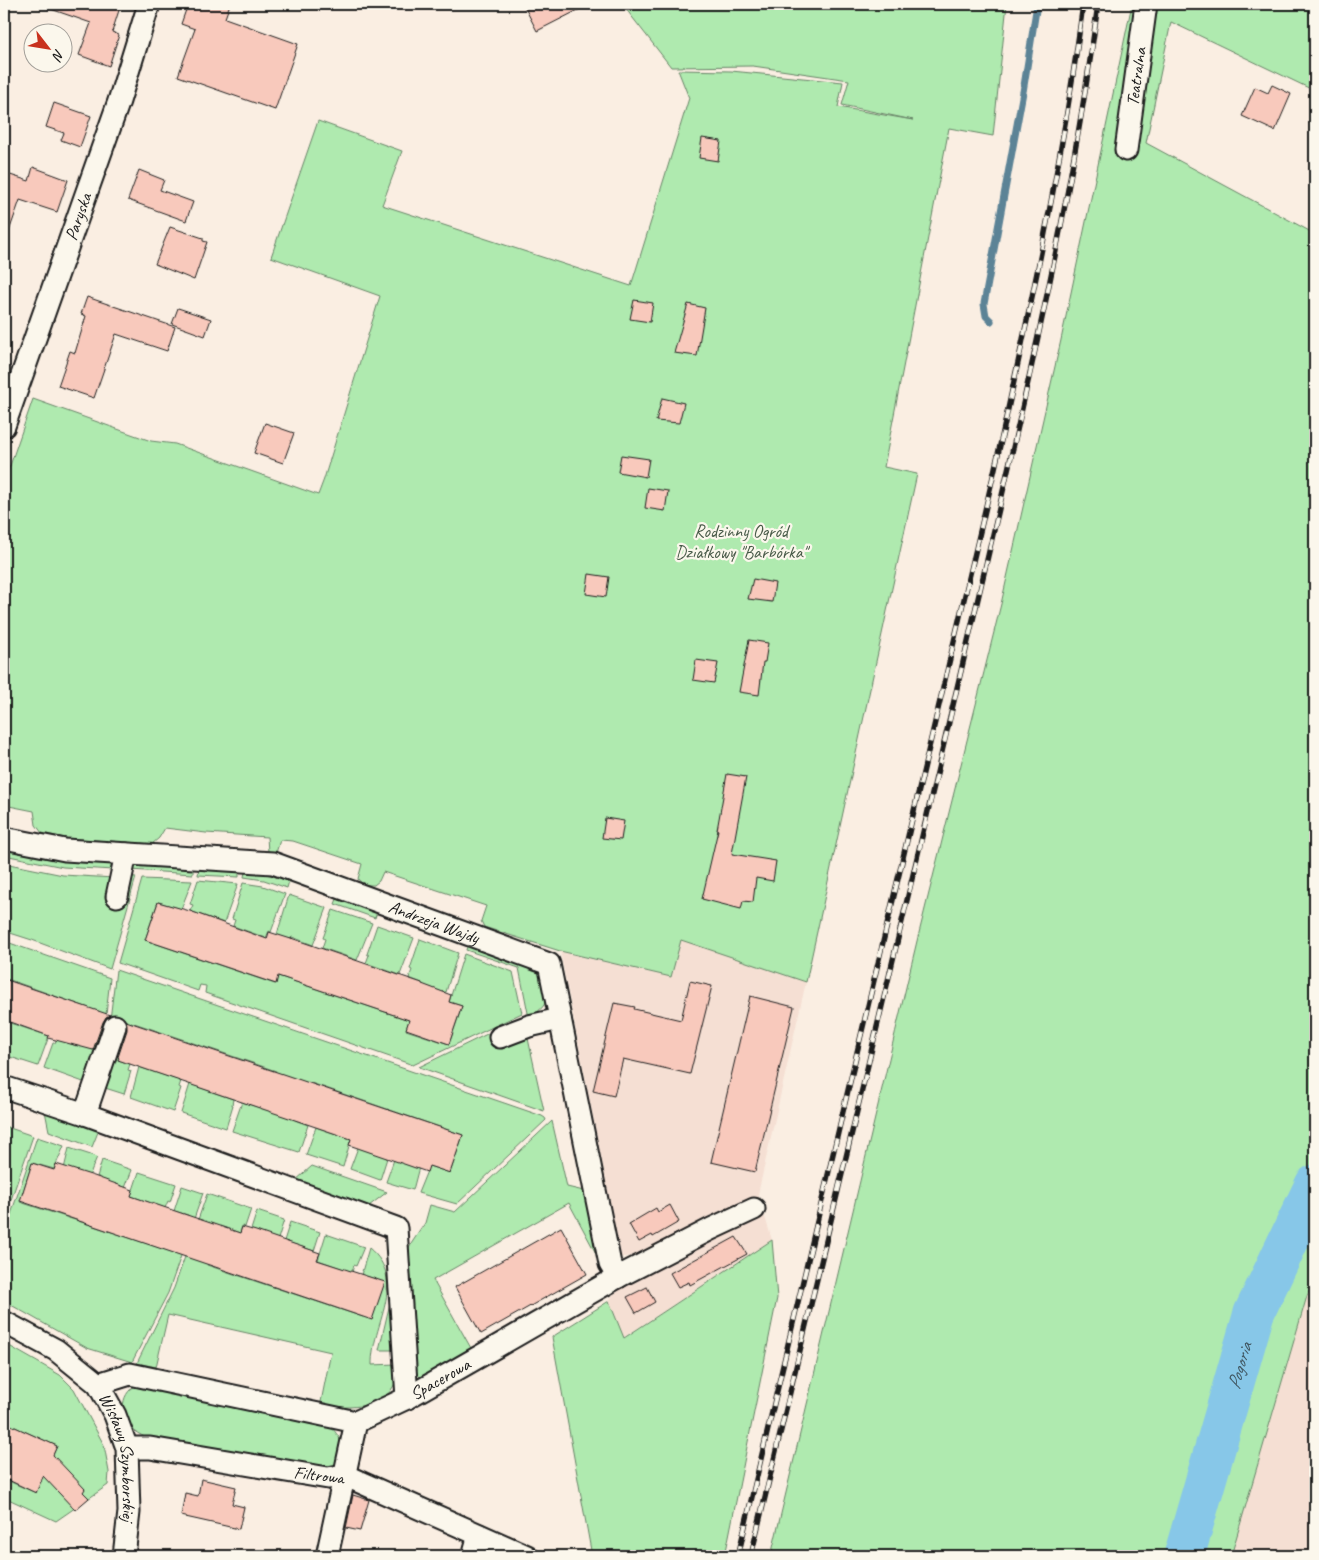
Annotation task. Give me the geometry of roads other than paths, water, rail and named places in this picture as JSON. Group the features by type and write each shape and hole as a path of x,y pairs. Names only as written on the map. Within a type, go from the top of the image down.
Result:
{"street":[{"name":"Paryska","path":"4,426 119,101 149,4"},
{"name":"Teatralna","path":"1126,150 1146,4"},
{"name":"Andrzeja Wajdy","path":"4,838 65,850 273,863 549,964 610,1264 618,1277"},
{"path":"117,896 126,854"},
{"path":"500,1037 529,1026 560,1019"},
{"path":"85,1114 115,1026"},
{"path":"4,1087 85,1114 396,1228 407,1398"},
{"name":"Spacerowa","path":"356,1422 407,1398 618,1277 754,1209"},
{"name":"Wisławy Szymborskiej","path":"4,1322 56,1350 98,1384 115,1415 126,1448 129,1512 124,1556"},
{"path":"98,1384 130,1374 356,1422 326,1556"},
{"name":"Filtrowa","path":"126,1448 150,1448 328,1478 344,1476 528,1556"},
{"path":"473,1556 479,1535"}],"waterway":[{"path":"991,321 986,316 984,304 1023,92 1037,4"},
{"name":"Pogoria","path":"1184,1556 1254,1313 1315,1185"}],"railway":[{"path":"738,1556 995,468 1033,295 1066,121 1083,4"},
{"path":"751,1556 1021,412 1072,168 1098,4"}],"park label":[{"name":"Rodzinny Ogród Działkowy \"Barbórka\"","path":"741,541"}]}
